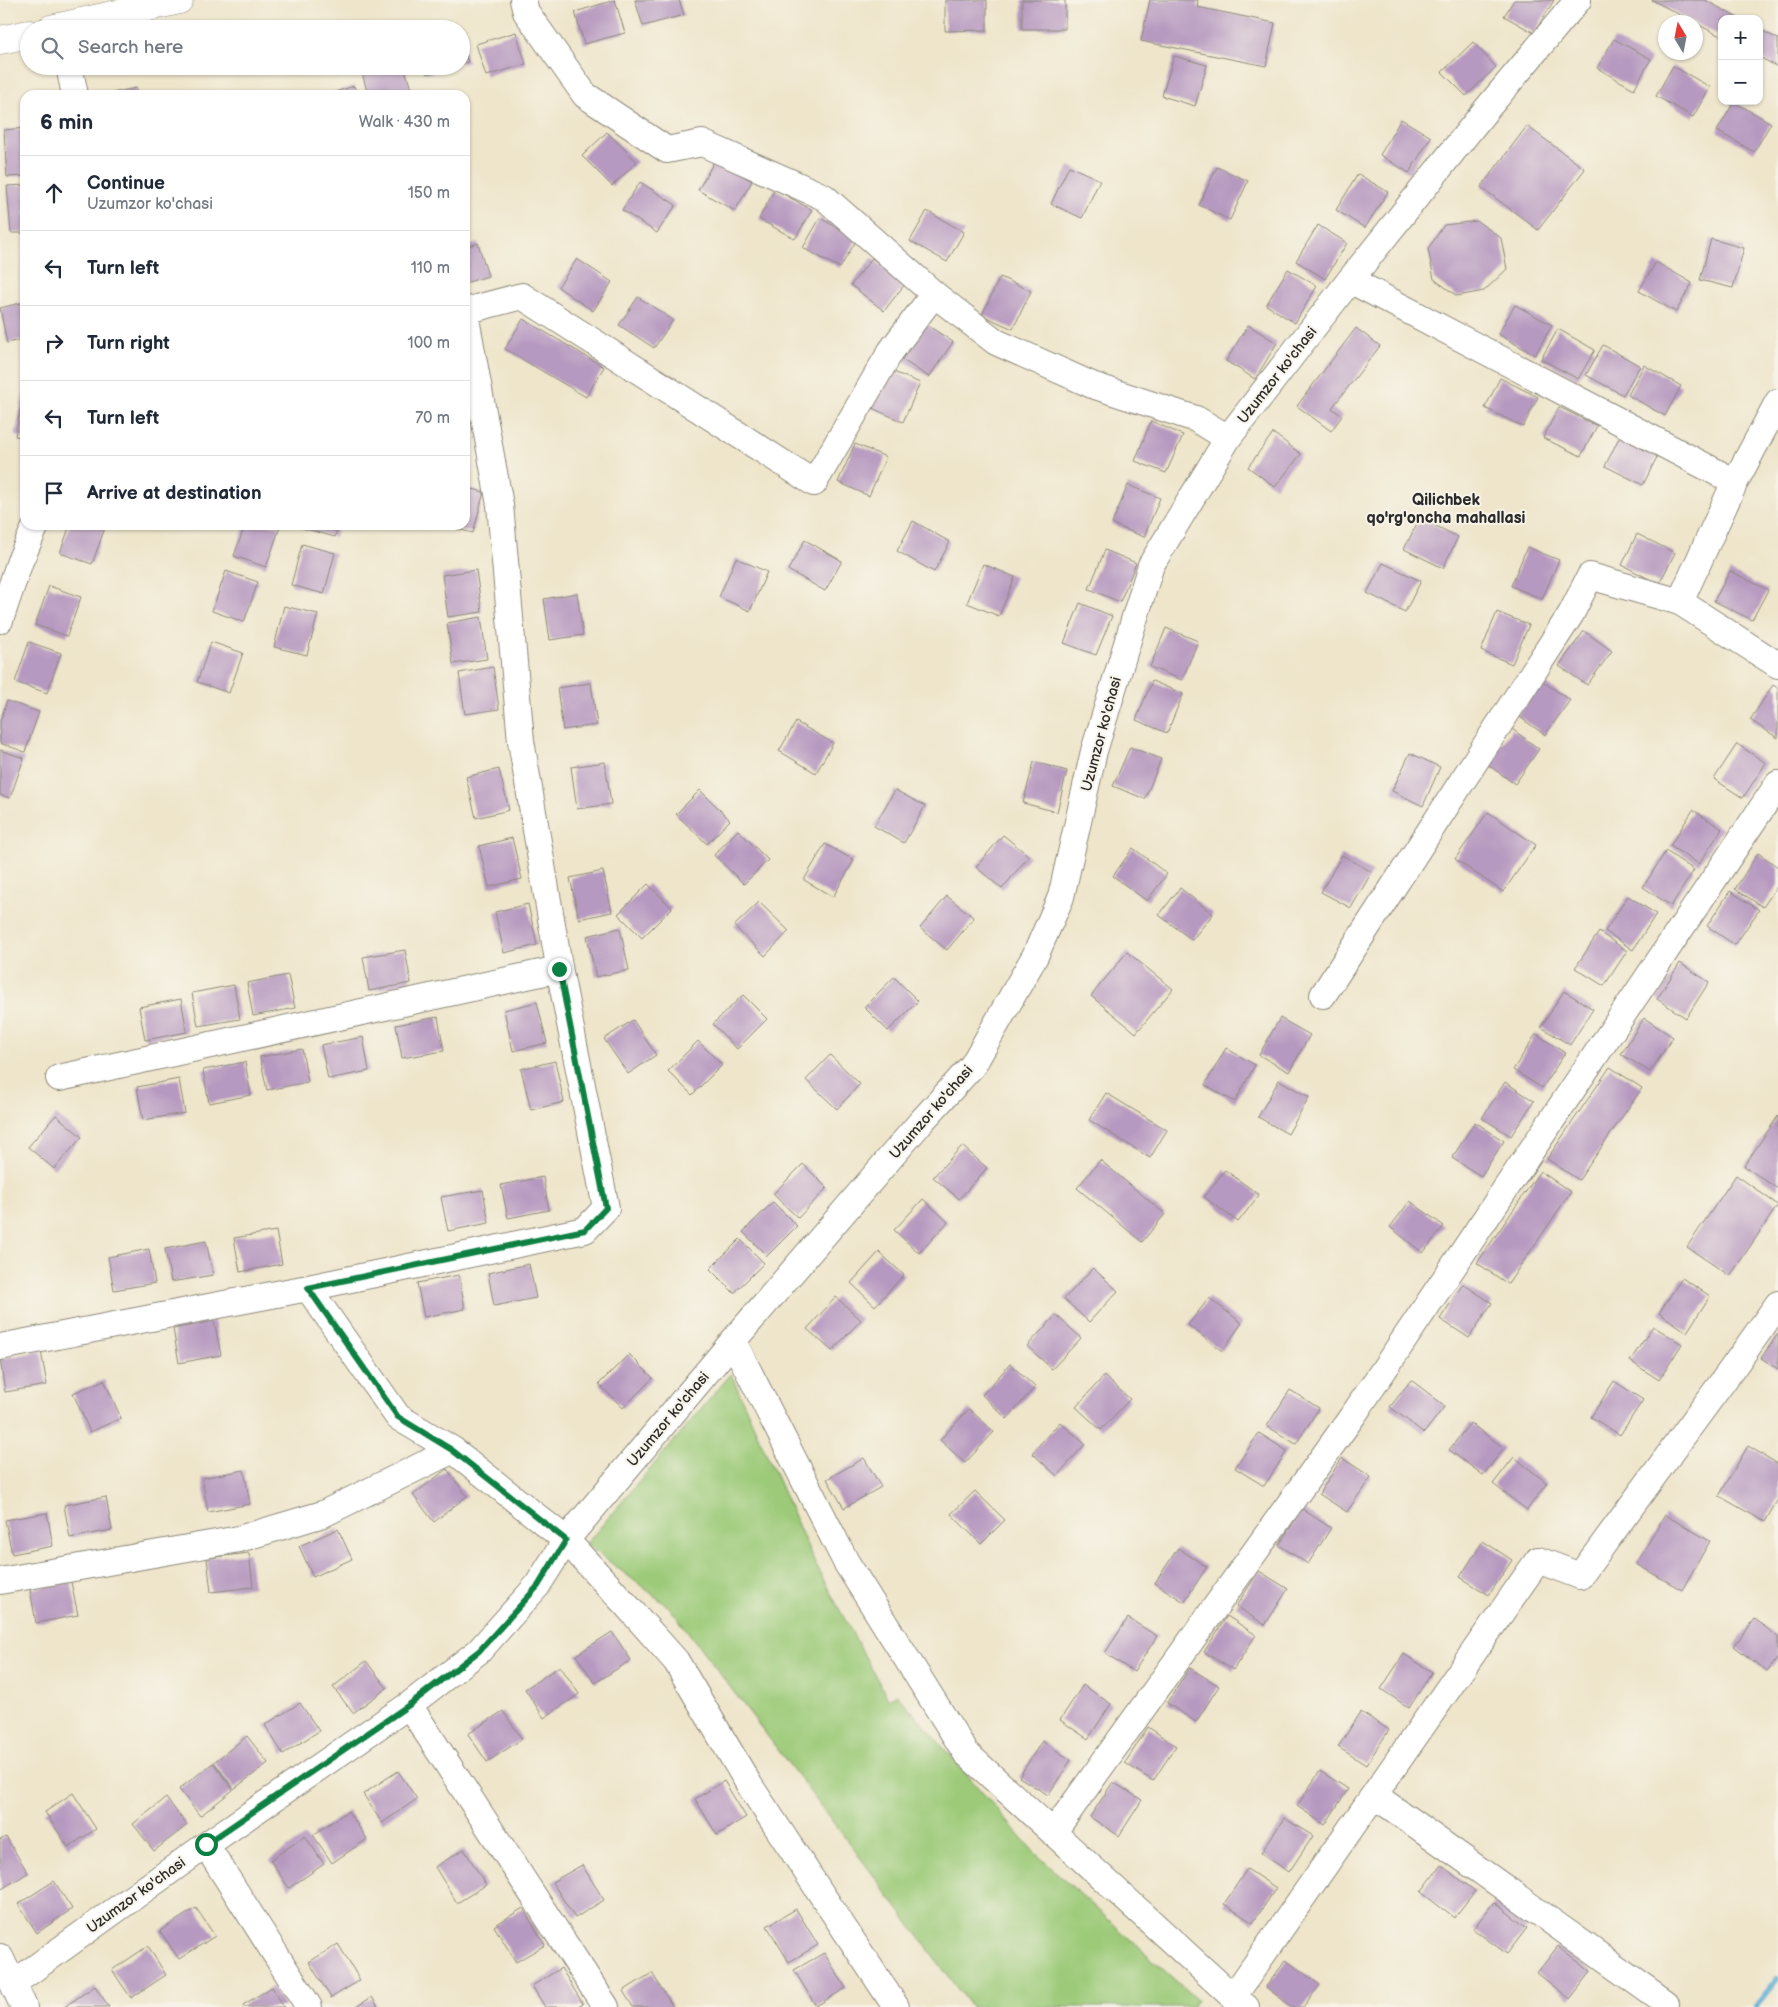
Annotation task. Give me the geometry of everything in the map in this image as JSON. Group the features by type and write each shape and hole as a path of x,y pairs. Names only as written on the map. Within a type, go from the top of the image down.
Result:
{"main road":[{"path":"93,20 179,0"},
{"path":"0,40 20,36"}],"street":[{"path":"523,0 526,12 585,95 667,150 702,143 824,196 934,294 996,342 1092,385 1196,419 1228,438"},
{"name":"Uzumzor ko'chasi","path":"14,1983 206,1844 409,1705 479,1651 538,1586 566,1540 733,1341 920,1123 973,1065 1035,956 1061,897 1094,751 1151,565 1228,438 1350,280 1485,111 1578,0"},
{"path":"71,75 74,90"},
{"path":"1350,280 1735,482"},
{"path":"470,311 522,296 814,483 891,351 934,294"},
{"path":"0,1348 308,1288 585,1230 606,1208 559,969 521,741 500,504 470,339"},
{"path":"1680,602 1735,482 1778,402"},
{"path":"0,620 20,561 34,530"},
{"path":"1323,995 1571,614 1590,576 1680,602 1778,665"},
{"path":"1053,1833 1354,1414 1778,784"},
{"path":"59,1078 559,969"},
{"path":"308,1288 398,1417 452,1450 566,1540 676,1661 750,1786 896,2007"},
{"path":"733,1341 846,1562 966,1754 1240,2002 1374,1795 1538,1560 1580,1576 1778,1304"},
{"path":"0,1581 239,1539 323,1514 452,1450"},
{"path":"409,1705 606,2007"},
{"path":"1374,1795 1666,2003"},
{"path":"206,1844 309,2007"},
{"path":"0,1957 24,2007"}],"green space":[{"path":"731,1374 817,1568 888,1699 897,1694 1034,1852 1197,2000 1192,2007 971,2007 871,1872 669,1607 586,1544"}],"building":[{"path":"615,0 625,33 584,44 575,12"},
{"path":"635,0 679,0 684,15 643,26"},
{"path":"945,0 987,0 987,30 945,31"},
{"path":"1022,0 1065,0 1065,29 1022,29"},
{"path":"1150,0 1198,0 1197,7 1275,23 1266,66 1141,41"},
{"path":"1514,0 1554,0 1534,33 1504,16"},
{"path":"1652,0 1705,0 1733,15 1718,15 1718,35 1703,27 1703,15 1680,15"},
{"path":"1763,31 1778,39 1778,67 1763,59"},
{"path":"516,32 526,64 486,76 476,44"},
{"path":"1614,39 1651,59 1634,89 1597,68"},
{"path":"1473,42 1496,67 1466,96 1442,72"},
{"path":"1174,56 1207,65 1195,106 1162,96"},
{"path":"1673,66 1710,87 1693,117 1656,96"},
{"path":"363,75 407,75 411,89 408,90 367,90"},
{"path":"354,86 355,90 342,90"},
{"path":"1732,105 1739,105 1771,123 1754,152 1717,131"},
{"path":"1401,119 1431,137 1409,173 1380,155"},
{"path":"1527,126 1585,169 1538,230 1481,187"},
{"path":"20,128 20,176 7,177 4,130"},
{"path":"607,132 637,162 612,186 582,156"},
{"path":"715,160 752,181 735,211 698,190"},
{"path":"1069,166 1100,180 1082,218 1051,204"},
{"path":"1217,167 1248,181 1230,220 1199,205"},
{"path":"1358,174 1388,192 1365,228 1336,210"},
{"path":"640,182 676,205 657,233 622,210"},
{"path":"20,185 20,233 11,233 7,186"},
{"path":"775,189 812,210 795,239 759,219"},
{"path":"927,211 964,232 947,262 910,241"},
{"path":"820,218 857,239 840,268 803,248"},
{"path":"1477,221 1501,238 1507,269 1484,291 1457,296 1434,279 1428,249 1444,225"},
{"path":"1318,225 1347,243 1325,279 1296,261"},
{"path":"1711,239 1744,248 1733,288 1700,280"},
{"path":"478,243 488,276 470,281 470,245"},
{"path":"872,258 905,284 884,311 851,285"},
{"path":"577,259 612,282 593,311 558,287"},
{"path":"1656,262 1692,283 1676,312 1639,291"},
{"path":"1288,269 1317,286 1295,323 1266,305"},
{"path":"1000,277 1031,291 1013,329 982,315"},
{"path":"638,297 673,320 654,348 619,325"},
{"path":"20,303 20,340 7,343 0,308"},
{"path":"1515,305 1552,325 1535,355 1498,334"},
{"path":"523,319 604,367 586,397 505,349"},
{"path":"924,323 953,342 929,377 901,359"},
{"path":"1248,325 1277,343 1255,379 1226,361"},
{"path":"1356,328 1380,346 1332,408 1342,416 1331,431 1297,406"},
{"path":"1558,329 1595,350 1578,379 1541,359"},
{"path":"1603,345 1640,366 1623,395 1586,375"},
{"path":"1644,365 1681,386 1665,416 1628,395"},
{"path":"889,370 920,383 903,422 872,408"},
{"path":"1500,378 1538,397 1523,427 1485,408"},
{"path":"1559,407 1597,426 1581,456 1543,438"},
{"path":"20,410 20,437 15,436"},
{"path":"1151,421 1183,435 1166,473 1135,461"},
{"path":"1273,433 1301,454 1275,487 1248,467"},
{"path":"1620,436 1658,455 1643,485 1605,466"},
{"path":"855,444 886,457 869,496 838,482"},
{"path":"1128,485 1160,498 1144,537 1112,524"},
{"path":"470,488 484,492 473,533 461,530 470,530"},
{"path":"1420,518 1458,537 1443,568 1404,549"},
{"path":"913,521 950,542 934,572 897,551"},
{"path":"68,530 104,530 92,564 60,553"},
{"path":"243,530 279,530 266,567 234,556"},
{"path":"309,530 337,530 335,537"},
{"path":"1637,534 1675,553 1659,584 1622,565"},
{"path":"805,540 842,561 825,591 788,570"},
{"path":"302,544 335,553 324,594 291,585"},
{"path":"1527,547 1559,560 1542,599 1511,586"},
{"path":"1105,550 1136,563 1120,602 1089,589"},
{"path":"736,558 767,572 750,611 719,597"},
{"path":"1383,563 1421,581 1405,612 1367,593"},
{"path":"983,564 1015,577 999,616 967,603"},
{"path":"476,570 482,612 448,617 442,575"},
{"path":"226,571 258,582 244,622 212,611"},
{"path":"1730,571 1768,590 1752,620 1714,601"},
{"path":"49,586 81,597 67,636 35,625"},
{"path":"577,593 583,635 550,640 544,599"},
{"path":"1080,603 1112,616 1096,655 1064,643"},
{"path":"284,606 318,614 307,655 274,647"},
{"path":"1497,612 1529,625 1512,664 1481,651"},
{"path":"481,617 487,659 453,664 447,623"},
{"path":"1166,628 1198,641 1182,680 1150,667"},
{"path":"1584,631 1612,651 1587,685 1559,666"},
{"path":"29,642 61,653 47,693 15,682"},
{"path":"211,642 243,653 229,693 197,682"},
{"path":"493,667 499,709 465,714 459,673"},
{"path":"1152,681 1183,694 1167,733 1136,720"},
{"path":"1542,681 1570,700 1545,735 1517,715"},
{"path":"591,683 597,725 563,730 557,688"},
{"path":"1773,685 1778,688 1778,738 1750,720"},
{"path":"7,701 39,712 25,752 0,743 0,721"},
{"path":"796,722 833,743 816,773 779,751"},
{"path":"1512,729 1539,749 1515,784 1487,764"},
{"path":"1737,744 1766,763 1743,798 1714,779"},
{"path":"1130,747 1161,759 1145,799 1113,786"},
{"path":"0,750 24,758 10,798 0,795"},
{"path":"1410,753 1440,767 1423,806 1392,791"},
{"path":"605,762 611,804 577,809 571,767"},
{"path":"1034,762 1067,771 1057,812 1023,803"},
{"path":"499,769 509,810 476,818 466,777"},
{"path":"700,790 730,820 707,844 676,814"},
{"path":"895,790 925,806 904,843 874,826"},
{"path":"1693,810 1722,829 1699,864 1670,846"},
{"path":"1488,812 1536,845 1503,892 1455,859"},
{"path":"738,830 768,860 744,884 714,855"},
{"path":"1003,835 1029,856 1002,889 976,867"},
{"path":"512,838 522,879 489,887 479,846"},
{"path":"825,844 854,860 833,897 804,880"},
{"path":"1133,848 1167,874 1147,901 1113,876"},
{"path":"1666,851 1694,870 1671,906 1643,887"},
{"path":"1758,853 1778,867 1778,885 1763,907 1735,889"},
{"path":"1342,855 1372,872 1351,908 1321,892"},
{"path":"603,871 612,912 579,919 570,878"},
{"path":"648,884 672,908 642,938 618,914"},
{"path":"1180,888 1213,914 1192,940 1159,915"},
{"path":"1730,891 1759,910 1735,945 1707,926"},
{"path":"947,896 974,918 947,950 920,928"},
{"path":"1628,896 1656,914 1633,950 1605,931"},
{"path":"759,902 789,931 765,956 734,926"},
{"path":"528,904 537,945 504,953 495,912"},
{"path":"620,928 629,970 596,977 587,936"},
{"path":"1599,932 1627,951 1604,986 1575,968"},
{"path":"405,950 411,983 369,991 363,957"},
{"path":"1127,952 1173,989 1136,1033 1091,996"},
{"path":"1680,963 1709,982 1686,1018 1657,999"},
{"path":"288,975 295,1008 253,1016 247,983"},
{"path":"894,977 918,1001 888,1031 864,1007"},
{"path":"234,985 240,1019 198,1026 192,993"},
{"path":"1564,991 1593,1009 1570,1045 1541,1027"},
{"path":"743,995 767,1019 737,1049 713,1024"},
{"path":"181,999 187,1032 145,1040 139,1007"},
{"path":"537,1002 547,1043 513,1051 504,1010"},
{"path":"438,1017 444,1051 402,1058 396,1025"},
{"path":"1280,1018 1310,1035 1289,1072 1259,1055"},
{"path":"1644,1018 1673,1037 1650,1072 1621,1054"},
{"path":"633,1020 656,1055 628,1074 604,1039"},
{"path":"1536,1034 1565,1053 1542,1088 1513,1070"},
{"path":"363,1037 369,1071 328,1079 321,1045"},
{"path":"698,1041 722,1065 692,1095 668,1071"},
{"path":"1226,1048 1255,1065 1235,1102 1205,1085"},
{"path":"302,1049 308,1082 267,1090 260,1057"},
{"path":"830,1055 860,1084 837,1109 806,1080"},
{"path":"555,1061 564,1102 531,1110 521,1069"},
{"path":"245,1062 251,1095 209,1103 203,1070"},
{"path":"1610,1067 1642,1088 1579,1180 1547,1159"},
{"path":"179,1079 185,1113 143,1120 137,1087"},
{"path":"1279,1080 1309,1097 1288,1134 1258,1117"},
{"path":"1505,1082 1534,1101 1511,1136 1482,1118"},
{"path":"1106,1093 1167,1130 1150,1158 1089,1120"},
{"path":"56,1115 82,1137 54,1169 28,1147"},
{"path":"1778,1116 1778,1189 1744,1166"},
{"path":"1475,1122 1504,1141 1481,1176 1452,1158"},
{"path":"962,1146 987,1168 959,1199 933,1177"},
{"path":"1100,1160 1165,1214 1142,1242 1077,1188"},
{"path":"803,1164 827,1188 798,1218 773,1194"},
{"path":"1225,1170 1259,1195 1238,1222 1204,1197"},
{"path":"1540,1171 1571,1192 1508,1284 1477,1263"},
{"path":"1736,1175 1778,1205 1730,1276 1687,1247"},
{"path":"543,1177 549,1210 508,1218 501,1185"},
{"path":"483,1190 489,1223 448,1231 441,1197"},
{"path":"923,1199 948,1222 919,1253 894,1230"},
{"path":"1410,1201 1444,1226 1423,1253 1390,1227"},
{"path":"773,1202 797,1226 767,1256 743,1232"},
{"path":"276,1231 282,1264 240,1272 234,1238"},
{"path":"740,1239 764,1263 734,1293 710,1269"},
{"path":"206,1241 213,1275 171,1282 165,1249"},
{"path":"149,1249 155,1283 114,1290 108,1257"},
{"path":"879,1252 904,1275 875,1306 851,1283"},
{"path":"529,1264 536,1298 494,1306 488,1273"},
{"path":"1093,1268 1118,1291 1089,1322 1064,1299"},
{"path":"459,1275 465,1309 424,1317 417,1283"},
{"path":"1682,1278 1710,1296 1687,1332 1659,1313"},
{"path":"1463,1284 1492,1303 1469,1338 1440,1319"},
{"path":"836,1297 861,1320 832,1351 807,1329"},
{"path":"1209,1298 1242,1323 1222,1351 1188,1325"},
{"path":"1056,1315 1081,1338 1052,1369 1027,1346"},
{"path":"214,1321 221,1355 179,1363 173,1329"},
{"path":"1653,1326 1682,1344 1659,1380 1630,1361"},
{"path":"1778,1334 1778,1369 1761,1358"},
{"path":"41,1351 47,1385 5,1392 0,1359"},
{"path":"629,1354 653,1378 623,1408 599,1384"},
{"path":"1010,1364 1035,1387 1007,1419 982,1395"},
{"path":"1104,1376 1130,1399 1101,1430 1076,1407"},
{"path":"104,1380 121,1418 90,1432 73,1393"},
{"path":"1411,1380 1445,1406 1424,1433 1390,1407"},
{"path":"1614,1381 1643,1400 1620,1435 1591,1417"},
{"path":"1290,1390 1319,1408 1296,1444 1267,1426"},
{"path":"969,1409 994,1432 965,1463 940,1440"},
{"path":"1060,1422 1085,1444 1057,1476 1032,1453"},
{"path":"1470,1423 1504,1448 1483,1475 1449,1450"},
{"path":"1259,1433 1287,1451 1264,1486 1235,1468"},
{"path":"1748,1446 1778,1464 1778,1499 1765,1522 1719,1496"},
{"path":"1514,1457 1547,1483 1527,1510 1493,1484"},
{"path":"864,1458 881,1487 844,1508 827,1479"},
{"path":"1342,1458 1371,1477 1347,1512 1319,1494"},
{"path":"447,1469 467,1496 434,1522 413,1495"},
{"path":"244,1470 250,1504 208,1512 202,1478"},
{"path":"975,1491 1005,1520 981,1544 951,1514"},
{"path":"106,1497 112,1530 70,1538 64,1505"},
{"path":"1302,1509 1331,1528 1308,1564 1279,1545"},
{"path":"47,1513 53,1546 12,1554 5,1520"},
{"path":"1665,1515 1710,1541 1682,1590 1636,1564"},
{"path":"338,1529 352,1559 313,1577 299,1546"},
{"path":"1483,1541 1512,1560 1489,1595 1460,1577"},
{"path":"1178,1548 1207,1567 1184,1602 1155,1583"},
{"path":"249,1553 253,1587 211,1592 207,1558"},
{"path":"1259,1571 1288,1589 1265,1625 1236,1606"},
{"path":"71,1582 78,1615 36,1623 30,1589"},
{"path":"1227,1616 1256,1635 1233,1670 1204,1652"},
{"path":"1128,1618 1157,1636 1134,1672 1105,1653"},
{"path":"1755,1619 1778,1637 1778,1658 1767,1672 1734,1646"},
{"path":"612,1632 631,1660 595,1683 576,1655"},
{"path":"1404,1654 1432,1672 1409,1708 1381,1689"},
{"path":"366,1661 387,1688 353,1713 333,1687"},
{"path":"560,1666 579,1694 544,1718 525,1689"},
{"path":"1190,1668 1219,1686 1196,1722 1167,1703"},
{"path":"1083,1685 1111,1704 1088,1739 1060,1720"},
{"path":"300,1703 319,1731 283,1754 265,1725"},
{"path":"503,1711 522,1739 487,1762 468,1734"},
{"path":"1361,1712 1389,1730 1366,1765 1338,1747"},
{"path":"1148,1727 1176,1746 1153,1781 1125,1763"},
{"path":"247,1736 268,1763 234,1789 214,1762"},
{"path":"1042,1741 1071,1760 1048,1795 1019,1777"},
{"path":"213,1763 233,1790 200,1816 179,1789"},
{"path":"398,1771 417,1799 382,1823 363,1794"},
{"path":"1320,1771 1348,1789 1325,1825 1297,1806"},
{"path":"724,1781 746,1817 717,1835 695,1799"},
{"path":"1113,1782 1142,1800 1119,1836 1090,1817"},
{"path":"73,1793 96,1829 68,1847 45,1812"},
{"path":"166,1798 187,1825 154,1851 133,1824"},
{"path":"348,1811 367,1839 332,1863 313,1835"},
{"path":"1284,1818 1313,1836 1289,1872 1261,1853"},
{"path":"305,1836 324,1864 289,1888 270,1860"},
{"path":"6,1837 28,1873 0,1890 0,1840"},
{"path":"464,1849 486,1885 457,1903 435,1867"},
{"path":"582,1865 604,1900 575,1918 552,1882"},
{"path":"1441,1865 1475,1891 1454,1918 1421,1892"},
{"path":"1247,1869 1276,1888 1253,1923 1224,1904"},
{"path":"54,1881 72,1909 37,1933 18,1904"},
{"path":"1494,1902 1527,1928 1507,1954 1473,1929"},
{"path":"196,1908 215,1936 179,1959 160,1931"},
{"path":"523,1908 545,1945 516,1962 494,1926"},
{"path":"796,1909 818,1945 789,1962 767,1926"},
{"path":"338,1944 360,1980 331,1998 309,1962"},
{"path":"148,1946 166,1975 131,1998 112,1970"},
{"path":"1558,1946 1591,1972 1570,1999 1537,1973"},
{"path":"824,1953 846,1988 816,2006 794,1970"},
{"path":"1286,1960 1320,1985 1303,2007 1292,2007 1266,1987"},
{"path":"561,1968 583,2004 578,2007 545,2007 532,1986"},
{"path":"652,1973 673,2007 633,2007 623,1991"},
{"path":"95,1986 109,2007 64,2007"},
{"path":"272,1987 284,2007 244,2007 243,2005"},
{"path":"372,1997 378,2007 356,2007"}],"waterway":[{"path":"1755,2007 1778,1978"}],"district":[{"name":"Qilichbek qo'rg'oncha mahallasi","path":"1446,508"}],"route":[{"path":"206,1844 409,1705 479,1651 538,1586 566,1540 452,1450 398,1417 308,1288 585,1230 606,1208 559,969"}]}
